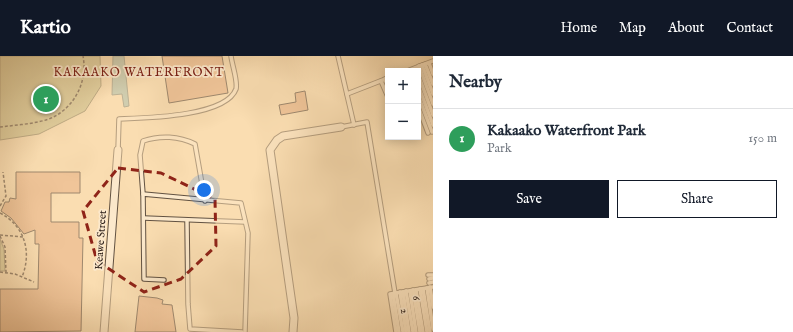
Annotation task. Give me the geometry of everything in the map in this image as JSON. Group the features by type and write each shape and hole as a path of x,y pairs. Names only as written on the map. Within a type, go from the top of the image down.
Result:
{"street":[{"path":"293,332 294,318 270,150 277,140 283,136 341,127"},
{"name":"Keawe Street","path":"104,332 118,150"}],"lane":[{"path":"118,150 119,119 172,117 211,108 232,96 236,88 230,56"},
{"path":"338,56 354,125"},
{"path":"420,67 433,74"},
{"path":"420,67 433,84"},
{"path":"420,67 433,94"},
{"path":"420,67 433,104"},
{"path":"347,94 385,79"},
{"path":"421,82 433,115"},
{"path":"421,93 433,125"},
{"path":"421,104 430,133 421,113"},
{"path":"341,127 368,122 420,332"},
{"path":"164,280 144,279 144,218 140,155 143,141 152,138 183,138 195,144 205,201"},
{"path":"143,194 205,201 241,203 248,233 245,332"},
{"path":"144,218 187,221 246,222"},
{"path":"187,221 188,304 190,329 242,332"},
{"path":"430,279 433,275"},
{"path":"410,291 433,306"},
{"path":"410,291 433,329"},
{"path":"396,332 410,291"},
{"path":"403,332 410,291"},
{"path":"406,332 410,291"},
{"path":"409,332 410,291"},
{"path":"410,291 416,332"},
{"path":"410,291 423,332"},
{"path":"410,291 426,332"},
{"path":"410,291 430,332"},
{"name":"2","path":"399,332 410,291"},
{"name":"6","path":"410,291 413,332"}],"path":[{"path":"0,127 48,119 67,107 76,95 82,81 84,66 82,56"},
{"path":"0,206 6,196 3,172"},
{"path":"0,213 8,217 24,237 27,266 22,277"},
{"path":"6,272 5,247 0,235 24,237"},
{"path":"0,272 6,272 34,282"}],"highlighted area":[{"path":"118,168 161,173 215,199 216,246 181,279 144,292 97,261 83,211"}],"shaded area":[{"path":"0,56 100,56 101,86 85,111 39,134 0,140"},
{"path":"113,56 124,56 129,106 124,107 122,94 112,95"},
{"path":"0,239 4,249 5,271 0,271"}],"building":[{"path":"162,56 222,56 228,93 169,103"},
{"path":"305,91 308,110 281,115 279,105 296,102 295,93"},
{"path":"16,172 80,172 80,193 51,193 51,222 79,222 79,238 83,238 81,331 0,332 0,289 38,289 39,244 35,244 35,230 24,234 11,218 1,211 5,202 9,202 10,198 16,199"},
{"path":"139,296 157,298 163,300 162,304 172,305 176,332 135,332"}],"place":[{"name":"Kakaako Waterfront Park","path":"46,99"}],"district":[{"name":"KAKAAKO WATERFRONT","path":"139,72"}]}
